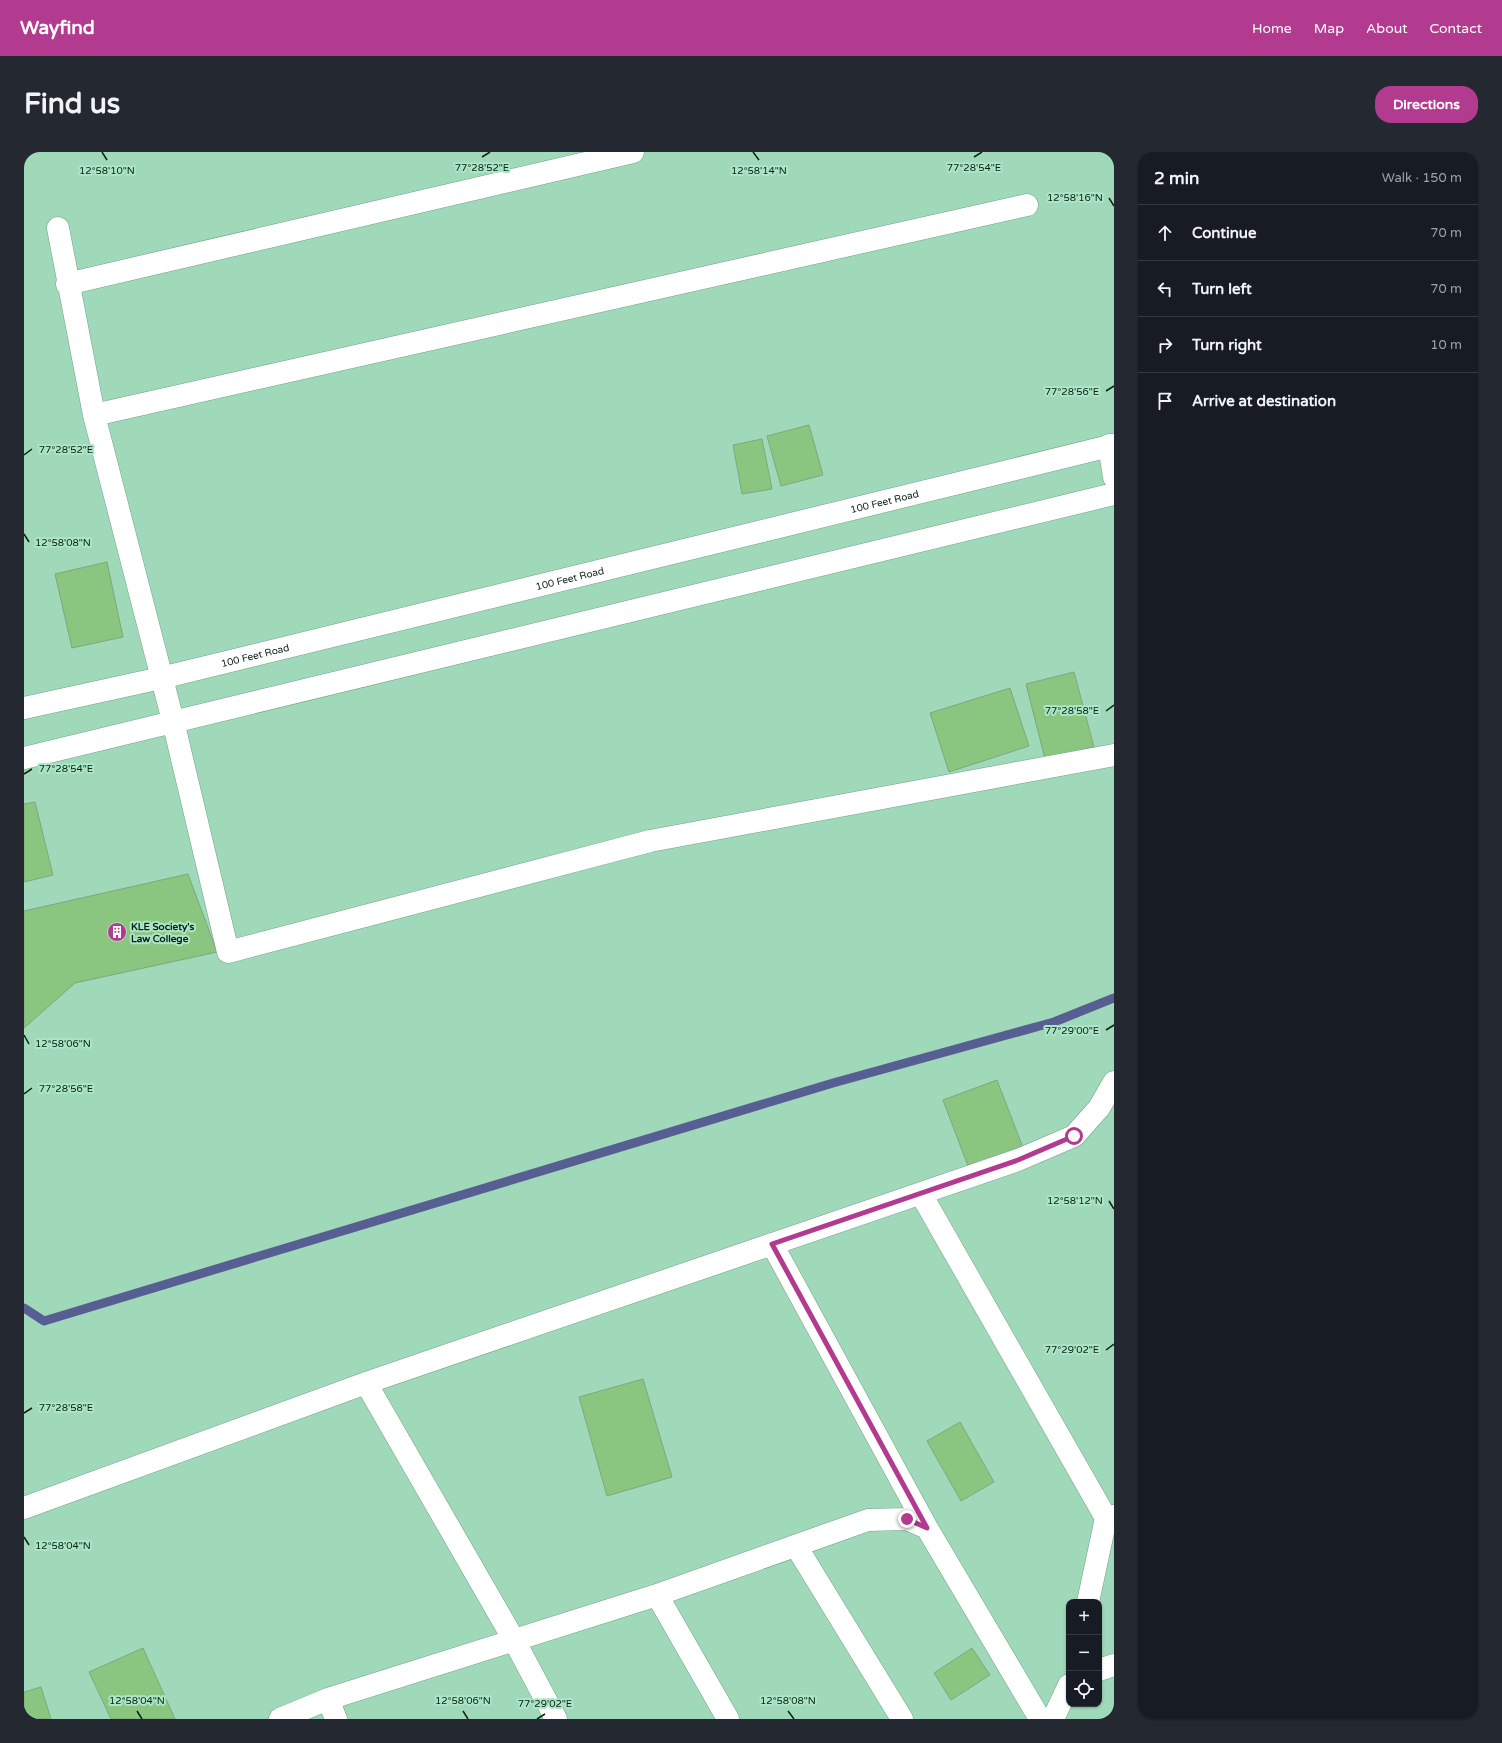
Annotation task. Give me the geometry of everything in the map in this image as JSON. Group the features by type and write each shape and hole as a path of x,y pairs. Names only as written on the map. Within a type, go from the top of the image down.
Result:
{"street":[{"path":"67,284 633,152"},
{"path":"94,415 1027,204"},
{"path":"58,228 67,284 94,415 173,721 228,952 650,841 1114,755"},
{"path":"1111,445 1114,477"},
{"name":"100 Feet Road","path":"24,708 161,678 1111,445"},
{"path":"24,758 1114,494"},
{"path":"24,1508 366,1383 1018,1160 1074,1136 1099,1108 1114,1082"},
{"path":"921,1194 1110,1517 1089,1599"},
{"path":"772,1244 927,1528 1040,1719"},
{"path":"366,1383 514,1640 556,1719"},
{"path":"280,1719 328,1699 658,1595 868,1520 907,1519 927,1528"},
{"path":"796,1546 902,1719"},
{"path":"658,1595 728,1719"},
{"path":"1102,1669 1114,1665"},
{"path":"1053,1719 1066,1691"},
{"path":"328,1699 336,1719"}],"building":[{"path":"809,425 823,475 781,486 767,436"},
{"path":"762,439 772,489 742,494 733,445"},
{"path":"107,562 123,637 72,648 55,574"},
{"path":"1074,672 1094,747 1045,759 1026,684"},
{"path":"1010,688 1029,746 949,772 930,713"},
{"path":"35,802 53,875 24,882 24,804"},
{"name":"KLE Society's Law College","path":"188,874 217,952 75,983 24,1028 24,911"},
{"path":"997,1080 1025,1153 971,1174 943,1100"},
{"path":"643,1379 672,1477 607,1496 579,1397"},
{"path":"960,1422 994,1482 961,1501 927,1441"},
{"path":"143,1648 175,1719 111,1719 89,1672"},
{"path":"972,1648 990,1675 951,1700 934,1673"},
{"path":"41,1687 51,1719 24,1719 24,1692"}],"waterway":[{"path":"24,1308 44,1321 833,1083 1054,1022 1114,998"}],"place":[{"name":"KLE Society's Law College","path":"117,932"}],"route":[{"path":"907,1519 927,1528 772,1244 1018,1160 1074,1136"}]}
